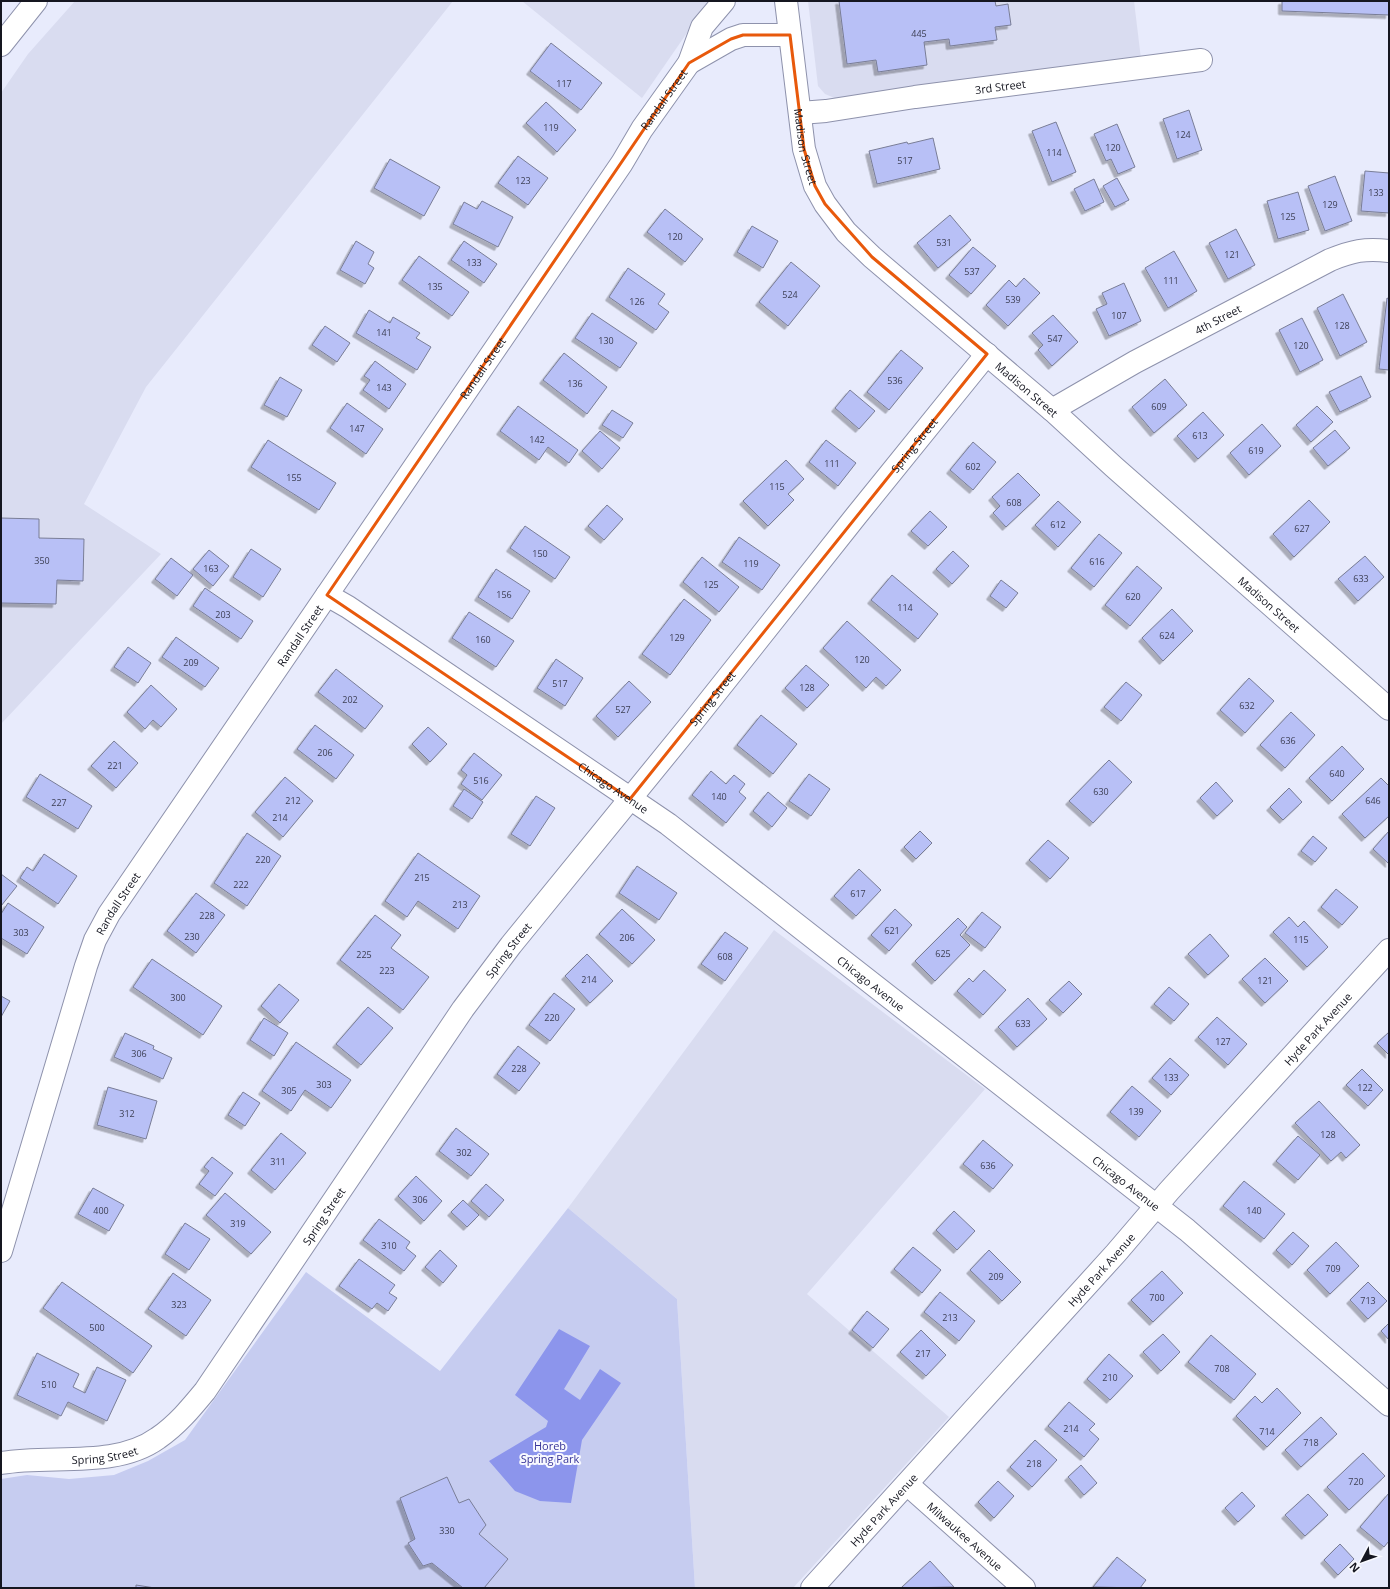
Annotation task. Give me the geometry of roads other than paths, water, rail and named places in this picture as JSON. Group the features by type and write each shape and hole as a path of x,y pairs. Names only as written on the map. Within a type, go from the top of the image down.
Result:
{"street":[{"path":"3,37 36,1"},
{"name":"Randall Street","path":"1,1251 33,1140 95,940 109,914 689,63 702,27 724,1"},
{"name":"Madison Street","path":"786,1 804,149 815,186 846,232 872,257 1052,410 1114,467 1389,709"},
{"name":"Randall Street","path":"689,63 725,42 743,35 790,35"},
{"name":"3rd Street","path":"800,113 826,111 915,97 1201,60"},
{"name":"4th Street","path":"1052,410 1135,362 1330,260 1353,251 1372,248 1389,251"},
{"name":"Spring Street","path":"1,1463 22,1459 92,1458 117,1456 157,1439 183,1417 205,1391 463,1009 511,946 987,354"},
{"name":"Chicago Avenue","path":"327,595 348,607 668,824 1156,1205 1270,1301 1389,1406"},
{"name":"Hyde Park Avenue","path":"812,1588 1116,1253 1156,1205 1389,950"},
{"name":"Milwaukee Avenue","path":"907,1484 1024,1588"}],"water":[{"path":"559,1329 590,1346 564,1389 580,1400 600,1369 621,1383 582,1440 571,1503 540,1501 515,1491 489,1461 546,1427 548,1421 515,1395"}],"park label":[{"name":"Horeb Spring Park","path":"550,1451"}]}
